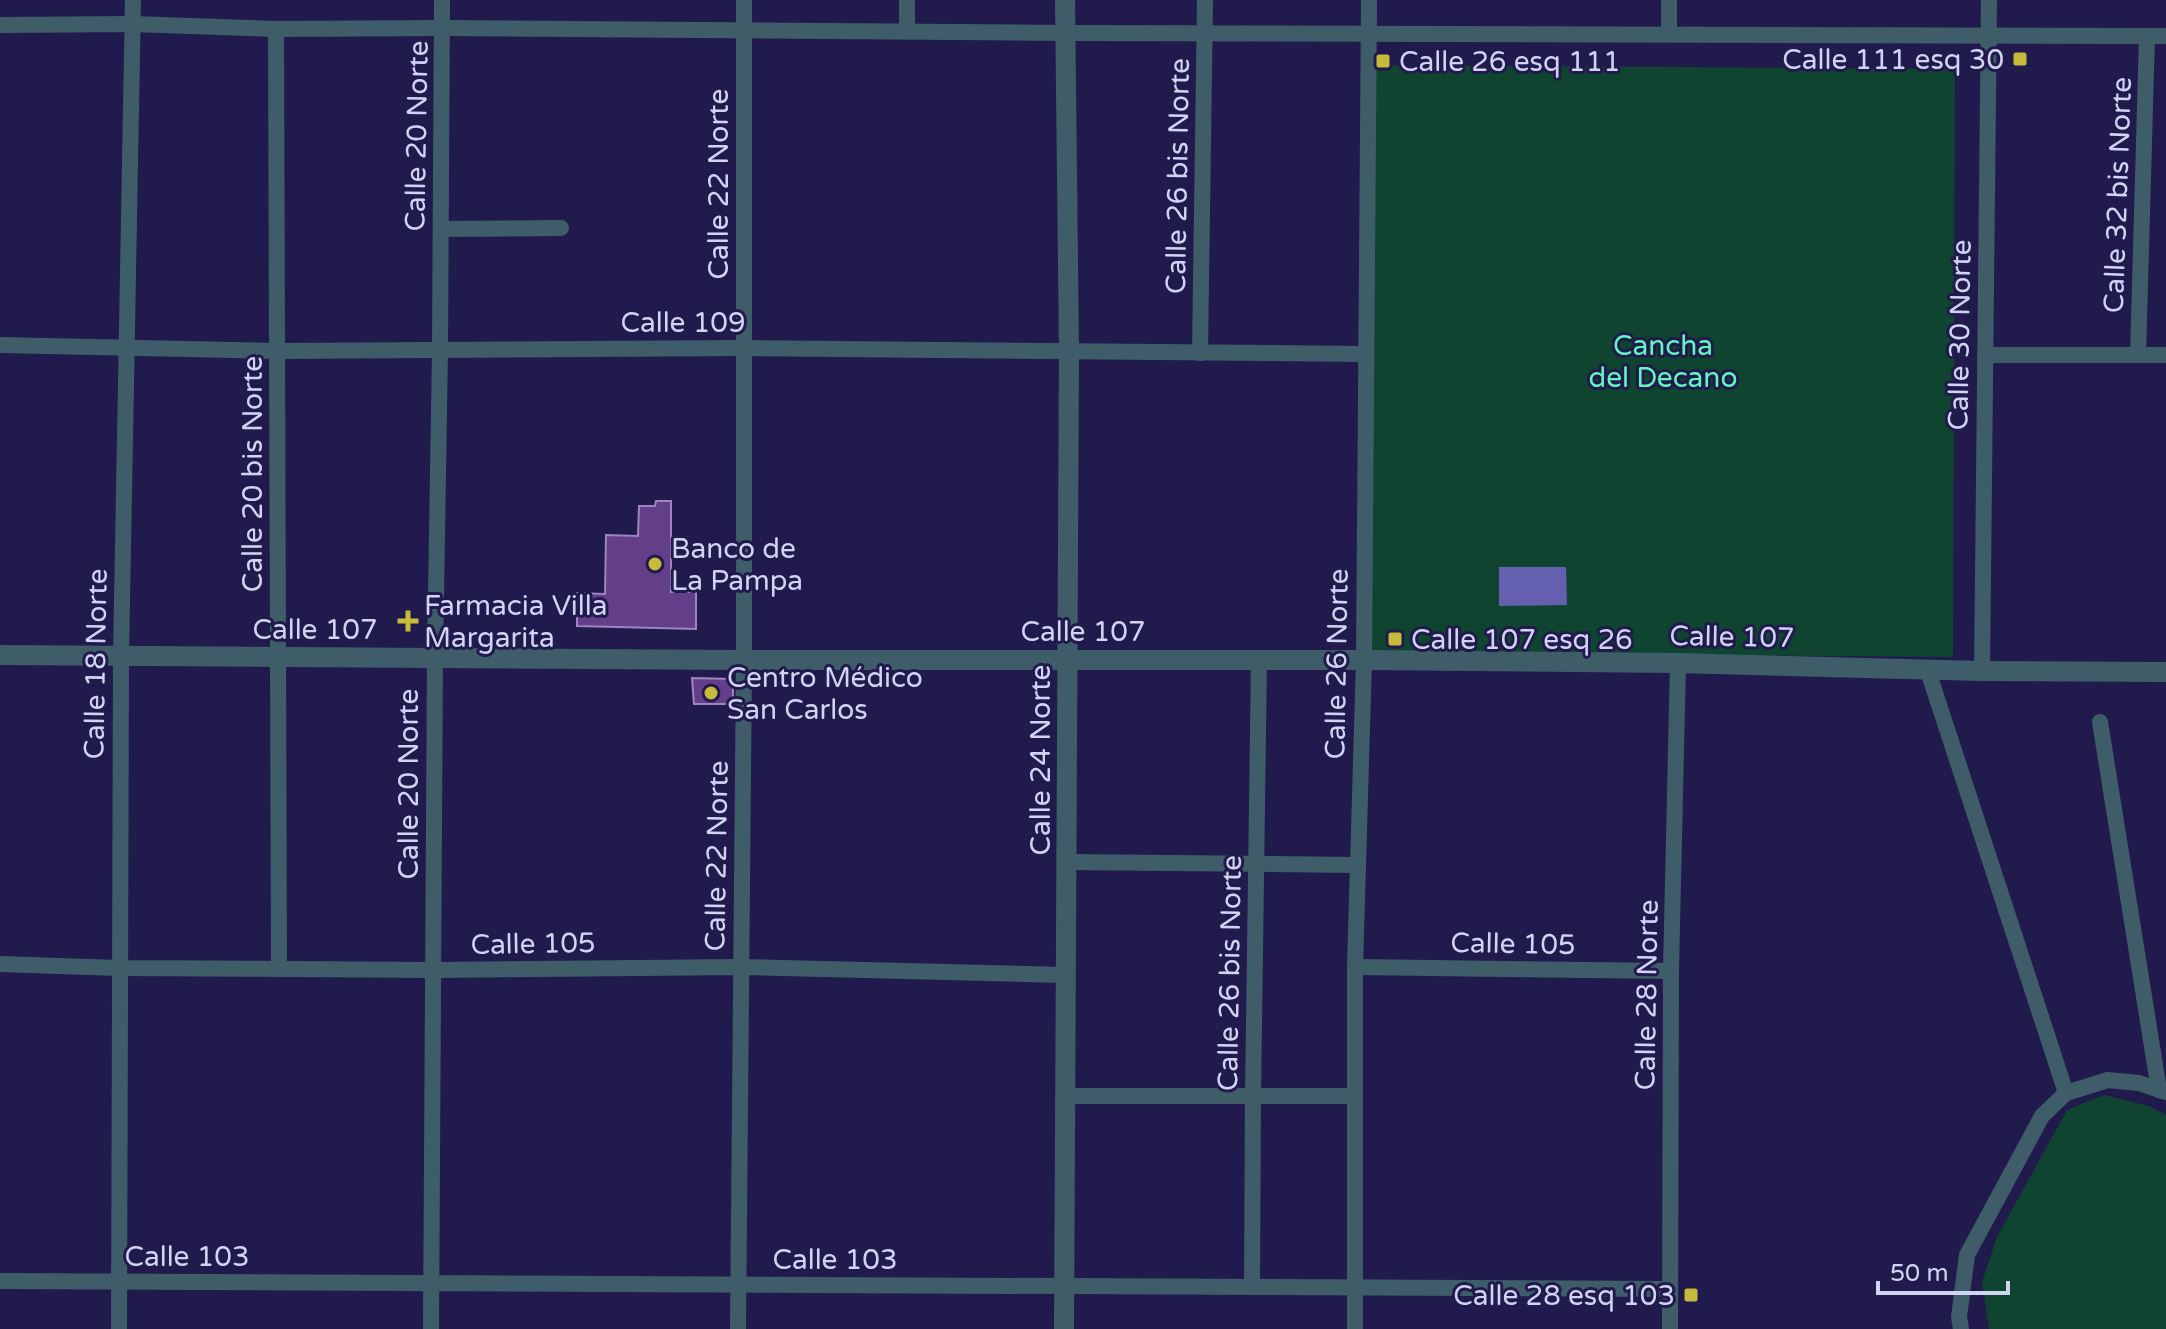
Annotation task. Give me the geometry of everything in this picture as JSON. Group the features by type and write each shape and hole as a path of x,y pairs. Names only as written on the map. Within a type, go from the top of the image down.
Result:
{"street":[{"name":"Calle 18 Norte","path":"119,1329 121,656 133,0"},
{"name":"Calle 20 Norte","path":"431,1329 442,0"},
{"name":"Calle 22 Norte","path":"738,1329 744,660 744,0"},
{"path":"907,0 907,30"},
{"name":"Calle 24 Norte","path":"1064,1329 1069,352 1065,0"},
{"name":"Calle 26 bis Norte","path":"1200,353 1205,0"},
{"name":"Calle 26 Norte","path":"1355,1329 1355,967 1364,660 1369,0"},
{"path":"1669,0 1669,34"},
{"name":"Calle 30 Norte","path":"1982,671 1989,0"},
{"path":"0,25 132,24 276,29 2166,36"},
{"name":"Calle 20 bis Norte","path":"276,29 279,968"},
{"name":"Calle 32 bis Norte","path":"2138,355 2147,36"},
{"path":"442,229 561,228"},
{"name":"Calle 109","path":"0,345 277,351 743,348 1366,354"},
{"path":"1985,355 2166,355"},
{"name":"Calle 107","path":"0,655 744,660 1259,659 2166,672"},
{"name":"Calle 26 bis Norte","path":"1252,1287 1259,659"},
{"name":"Calle 28 Norte","path":"1670,1329 1671,971 1678,663"},
{"path":"1927,668 2066,1093"},
{"path":"2100,722 2163,1092"},
{"path":"1067,862 1357,865"},
{"name":"Calle 105","path":"0,964 434,970 741,967 1066,975"},
{"name":"Calle 105","path":"1355,967 1671,971"},
{"path":"1961,1329 1959,1317 1967,1255 2042,1116 2066,1093 2108,1080 2139,1083 2163,1092"},
{"path":"1065,1096 1355,1096"},
{"name":"Calle 103","path":"0,1281 1670,1289"}],"green space":[{"name":"Cancha del Decano","path":"1372,65 1955,69 1953,657 1370,652"},
{"path":"2104,1095 2149,1106 2166,1115 2166,1329 1989,1329 1982,1282 1997,1237 2067,1110"}],"shaded area":[{"path":"1499,567 1566,567 1567,605 1499,606"}],"building":[{"path":"656,501 671,501 671,592 696,592 696,629 577,626 577,593 605,594 606,535 638,536 639,506 655,506"},
{"name":"Centro Médico San Carlos","path":"692,678 733,679 733,704 694,704"}],"place":[{"name":"Calle 111 esq 30","path":"2020,59"},
{"name":"Calle 26 esq 111","path":"1383,61"},
{"name":"Banco de La Pampa","path":"655,564"},
{"name":"Farmacia Villa Margarita","path":"408,621"},
{"name":"Calle 107 esq 26","path":"1395,639"},
{"name":"Centro Médico San Carlos","path":"711,693"},
{"name":"Calle 28 esq 103","path":"1691,1295"}]}
